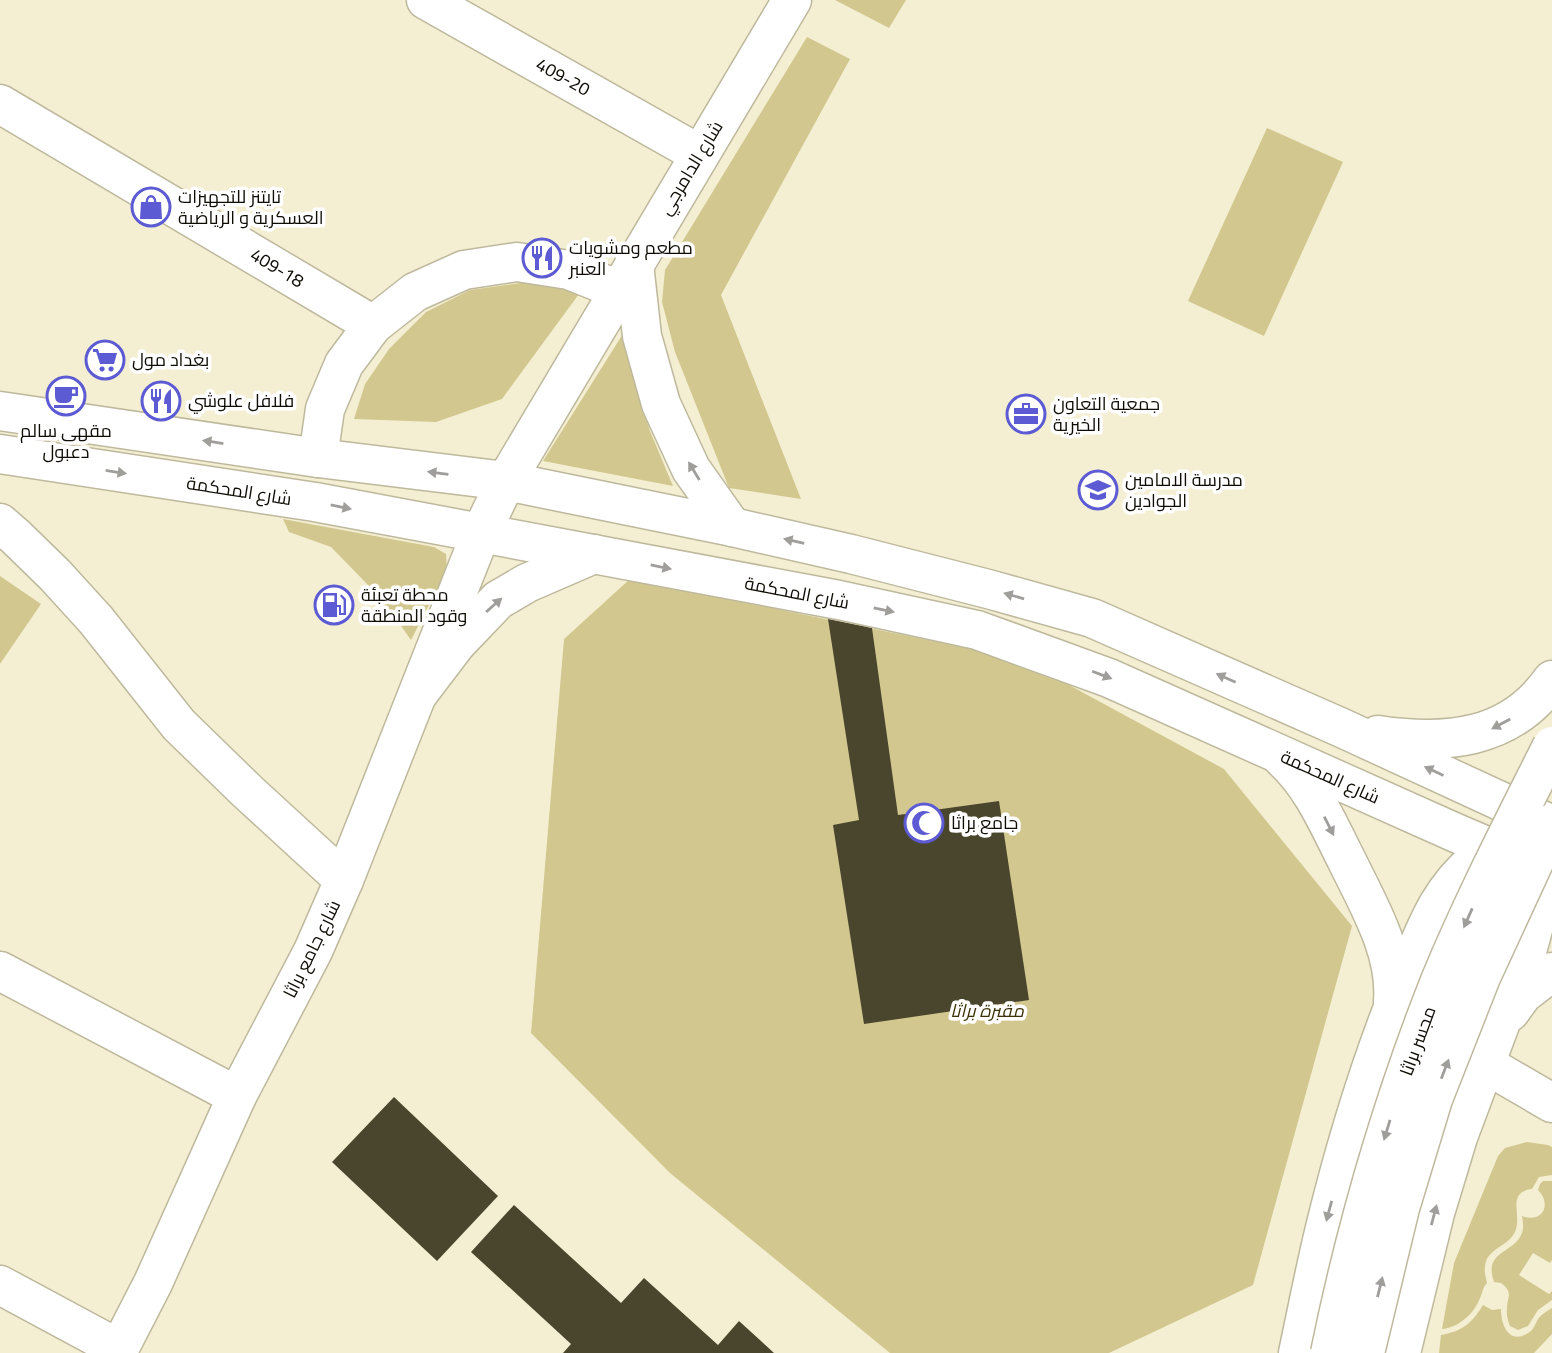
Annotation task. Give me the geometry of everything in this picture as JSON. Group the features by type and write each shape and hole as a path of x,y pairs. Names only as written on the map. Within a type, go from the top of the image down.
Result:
{"main road":[{"name":"409-20","path":"426,0 699,154"},
{"name":"شارع الدامرجي","path":"481,533 506,481 792,0"},
{"name":"409-18","path":"0,104 373,325"},
{"path":"318,458 325,410 344,364 373,325 415,292 464,270 517,262 626,277 661,404 691,468 732,527"},
{"name":"شارع المحكمة","path":"0,411 318,458 506,481 732,527 938,576 1092,618 1342,728 1548,873"},
{"name":"شارع المحكمة","path":"0,454 315,502 839,600 977,630 1109,678 1275,752 1484,827 1552,824"},
{"path":"0,523 55,575 96,620 179,725 344,880"},
{"name":"شارع جامع براثا","path":"118,1351 153,1283 237,1096 313,951 344,880 481,533"},
{"path":"418,694 456,644 498,600 527,583 594,554"},
{"path":"1342,728 1393,737 1465,737 1491,730 1518,715 1542,695 1552,680"},
{"name":"مجسر براثا","path":"1331,1353 1365,1201 1404,1079 1440,982 1543,744 1552,690"},
{"path":"1275,752 1315,799 1377,924 1392,972 1394,992 1390,1015"},
{"name":"مجسر براثا","path":"1365,1353 1400,1208 1433,1099 1481,977 1552,824"},
{"path":"1298,1353 1328,1216 1359,1102 1390,1015 1427,926 1445,891 1465,869 1484,827"},
{"path":"1401,1353 1435,1213 1458,1137 1526,955 1548,873"},
{"path":"1390,1015 1424,968 1447,957 1471,960 1487,976 1494,1000 1496,1024 1492,1046"},
{"path":"0,971 237,1096"},
{"path":"1492,1046 1523,994 1552,972"},
{"path":"1492,1046 1552,1103"},
{"path":"0,1285 118,1351"}],"green space":[{"path":"835,0 906,0 889,28"},
{"path":"807,37 850,59 721,295 801,499 729,488 675,352 662,302 665,270"},
{"path":"1267,128 1343,162 1264,336 1188,301"},
{"path":"536,281 579,294 502,399 436,422 354,419 365,384 389,349 426,312 470,290"},
{"path":"626,329 635,383 650,431 673,486 543,461"},
{"path":"283,519 434,547 446,554 447,570 411,640 370,587 331,547 289,532"},
{"path":"0,576 41,604 0,664"},
{"name":"مقبرة براثا","path":"630,579 1021,659 1224,769 1352,926 1253,1285 1109,1353 890,1353 670,1173 531,1033 564,639"},
{"path":"1527,1142 1552,1147 1552,1175 1539,1177 1532,1189 1520,1194 1517,1199 1516,1229 1509,1240 1486,1260 1487,1283 1478,1304 1460,1323 1442,1329 1454,1263 1498,1156 1505,1148"},
{"path":"1543,1181 1552,1181 1552,1260 1550,1263 1533,1253 1519,1275 1549,1294 1552,1291 1552,1300 1538,1310 1528,1326 1518,1330 1509,1324 1509,1292 1501,1283 1494,1282 1492,1264 1518,1240 1523,1231 1522,1216 1535,1217 1543,1211 1544,1201 1538,1190"},
{"path":"1483,1305 1492,1310 1501,1309 1507,1331 1516,1337 1530,1332 1540,1317 1552,1308 1552,1334 1534,1353 1439,1353 1441,1335 1466,1325"}],"building":[{"name":"جامع براثا","path":"828,619 872,628 898,815 999,801 1029,1000 864,1024 833,825 859,820"},
{"path":"394,1097 498,1196 437,1261 332,1162"},
{"path":"514,1205 621,1303 644,1278 718,1345 739,1321 774,1353 563,1353 571,1344 471,1252"}],"place":[{"name":"تايتنز للتجهيزات العسكرية و الرياضية","path":"151,207"},
{"name":"مطعم ومشويات العنبر","path":"542,258"},
{"name":"بغداد مول","path":"105,360"},
{"name":"مقهى سالم دعبول","path":"66,396"},
{"name":"فلافل علوشي","path":"161,401"},
{"name":"جمعية التعاون الخيرية","path":"1026,414"},
{"name":"مدرسة الامامين الجوادين","path":"1098,490"},
{"name":"محطة تعبئة وقود المنطقة","path":"334,605"},
{"name":"جامع براثا","path":"924,823"}]}
